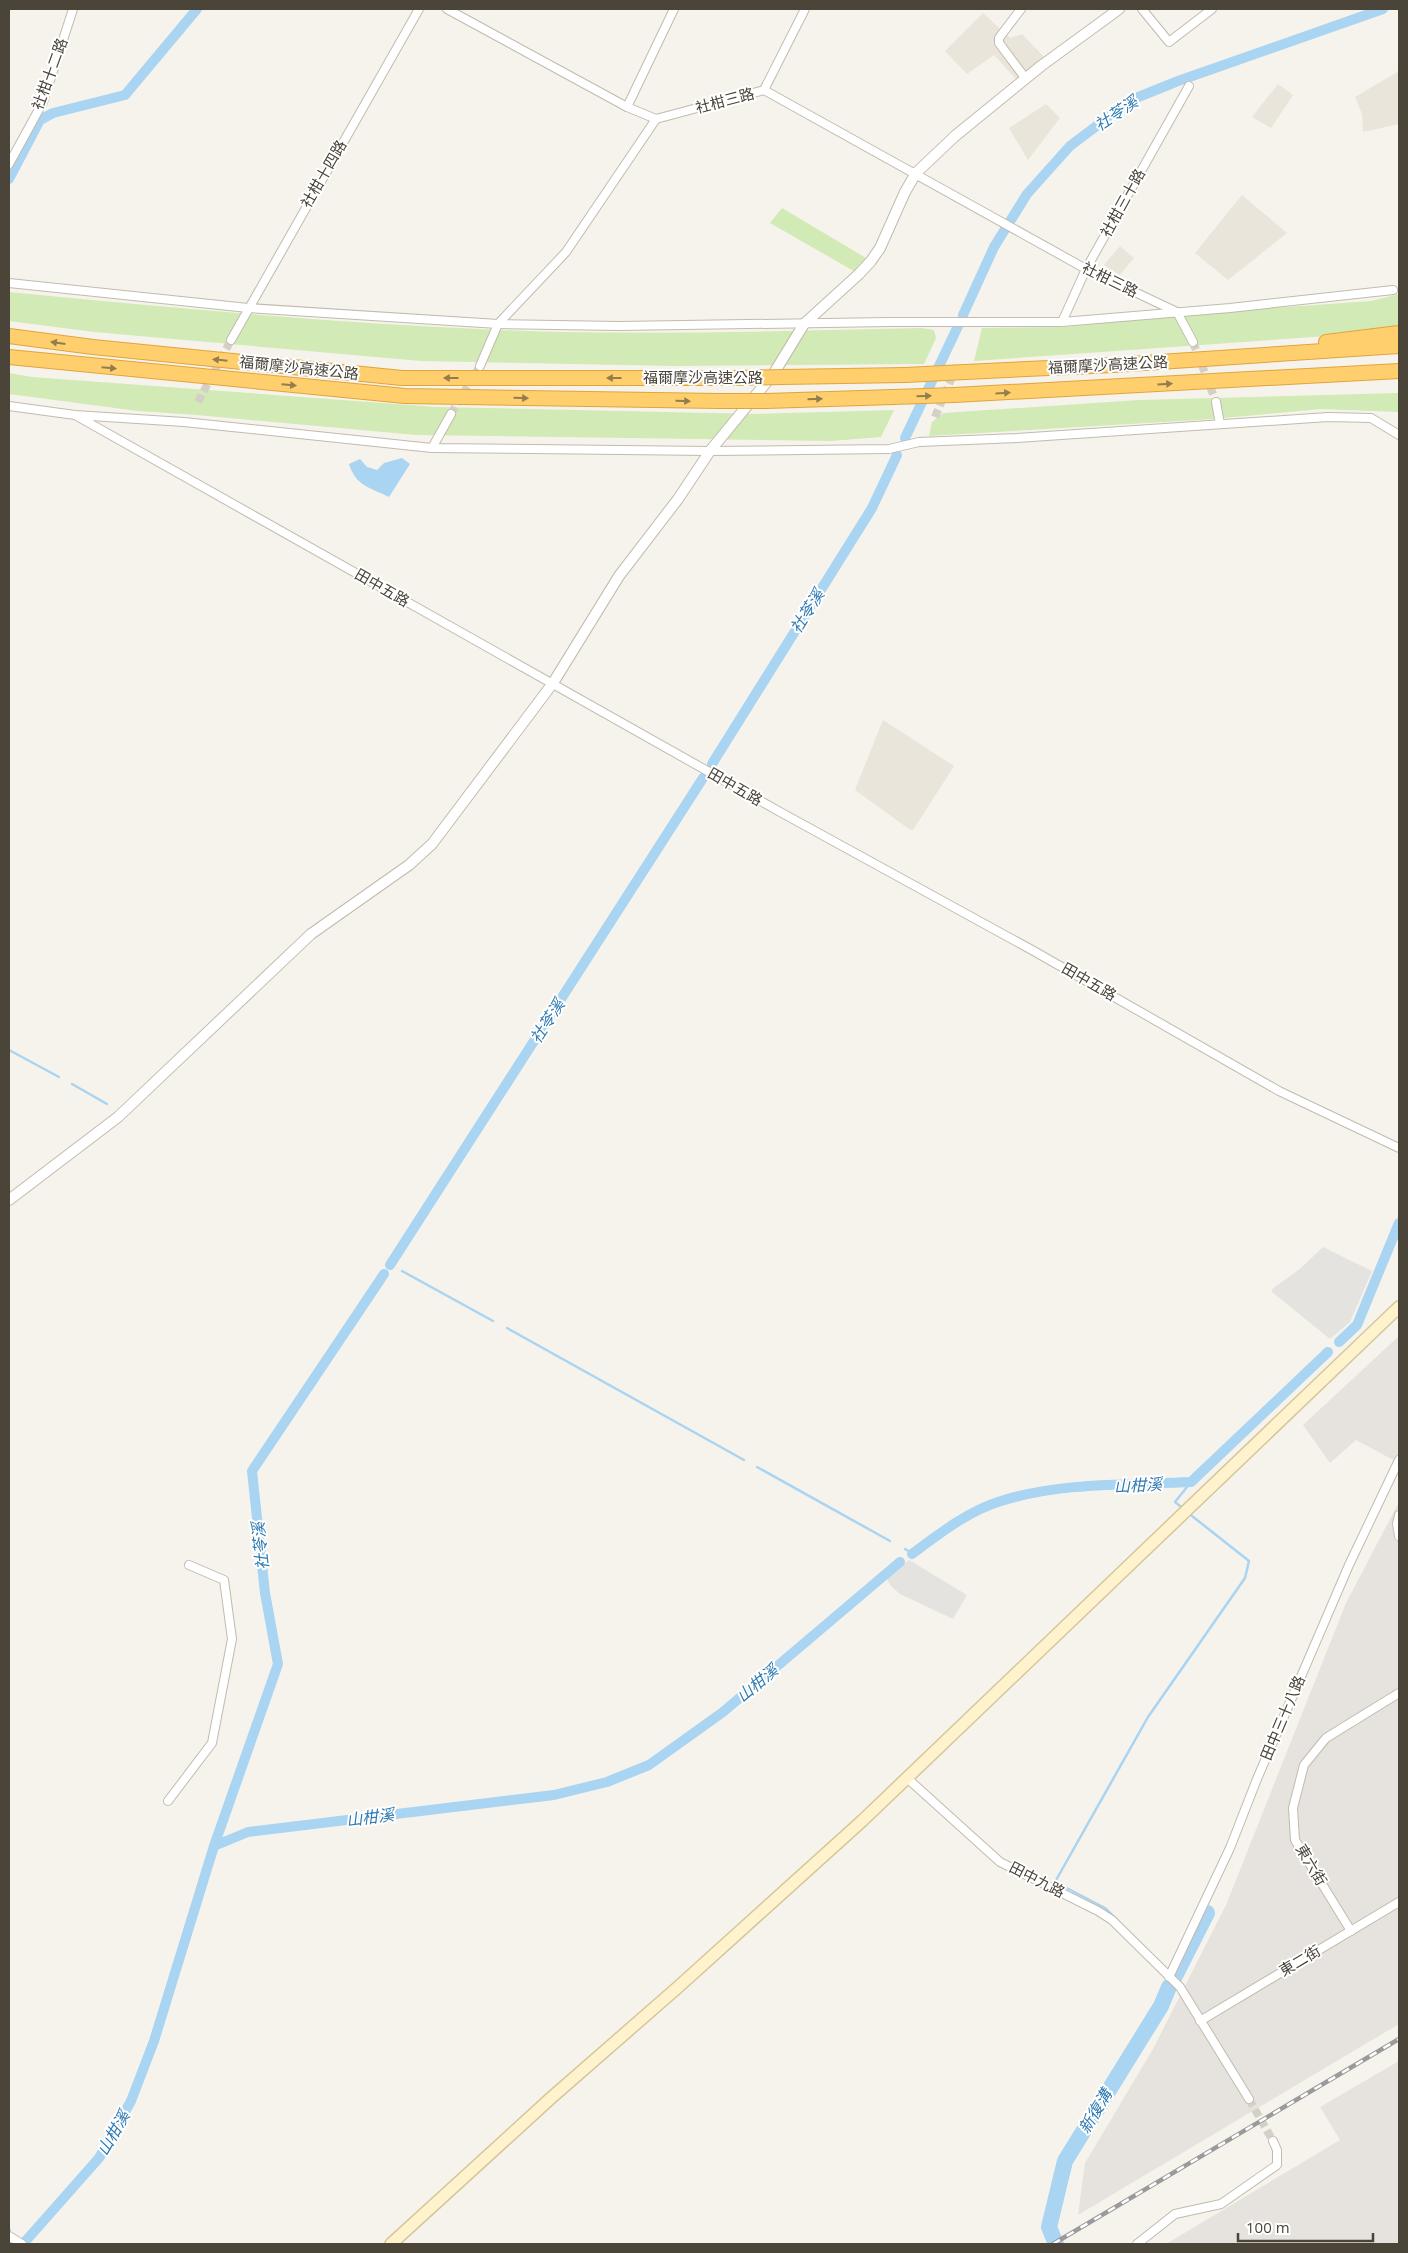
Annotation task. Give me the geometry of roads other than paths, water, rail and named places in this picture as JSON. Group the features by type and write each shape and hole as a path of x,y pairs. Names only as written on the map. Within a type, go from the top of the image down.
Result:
{"highway":[{"path":"1147,363 1399,333"},
{"name":"福爾摩沙高速公路","path":"9,336 93,348 402,378 732,378 905,375 1147,363 1399,346"},
{"name":"福爾摩沙高速公路","path":"9,357 405,396 718,401 954,395 1399,371"},
{"path":"1226,380 1399,381"}],"main road":[{"path":"391,2244 551,2098 677,1988 907,1778 1399,1307"}],"street":[{"name":"社柑十二路","path":"9,164 43,102 73,9"},
{"name":"社柑十四路","path":"231,340 419,9"},
{"path":"447,9 628,107 656,120 566,252 498,324 480,366"},
{"path":"628,107 674,9"},
{"path":"764,90 805,9"},
{"path":"1021,9 999,38 999,43 1026,79"},
{"path":"9,1200 118,1117 311,934 409,865 432,844 553,683 619,576 678,499 710,451 774,373 804,324 871,261 880,248 905,192 916,173 955,136 1026,79 1119,9"},
{"path":"1142,9 1169,42 1212,9"},
{"name":"社柑三十路","path":"1062,322 1086,269 1189,86"},
{"name":"社柑三路","path":"656,120 764,90 1086,269 1177,312"},
{"path":"9,283 248,308 498,324 619,326 889,322 1062,322 1393,290"},
{"path":"1177,312 1193,342"},
{"path":"1216,402 1220,424"},
{"path":"9,406 75,416 184,422 432,448 710,451 889,449 919,442 1017,438 1328,417 1371,418 1399,435"},
{"path":"432,448 451,414"},
{"name":"田中五路","path":"75,416 782,813 1040,954 1280,1092 1399,1148"},
{"name":"田中三十八路","path":"1169,1977 1230,1848 1256,1778 1348,1565 1399,1460"},
{"path":"1399,1515 1396,1524 1399,1536"},
{"path":"168,1801 212,1743 232,1639 224,1580 189,1565"},
{"name":"東六街","path":"1351,1931 1295,1840 1293,1808 1304,1764 1326,1738 1399,1693"},
{"name":"田中九路","path":"907,1778 1000,1862 1098,1911 1112,1920 1180,1987 1249,2099"},
{"name":"東二街","path":"1200,2021 1399,1902"},
{"path":"1137,2244 1175,2214 1221,2204 1277,2165 1277,2150 1272,2141"},
{"path":"11,2238 22,2244"}],"water":[{"path":"402,458 410,464 389,497 359,481 349,464 360,459 367,467 377,470 384,463"}],"waterway":[{"path":"9,179 40,120 53,113 125,95 197,9"},
{"name":"社苓溪","path":"963,315 994,247 1027,194 1070,146 1131,100 1178,81 1383,9"},
{"name":"社苓溪","path":"905,438 958,326"},
{"name":"社苓溪","path":"712,764 872,508 897,455"},
{"name":"社苓溪","path":"390,1265 703,778"},
{"path":"9,1050 59,1077"},
{"path":"72,1084 107,1104"},
{"name":"山柑溪","path":"1339,1342 1357,1325 1399,1223"},
{"path":"402,1271 493,1321"},
{"name":"社苓溪","path":"23,2244 99,2158 131,2101 154,2041 214,1846 278,1664 265,1593 252,1471 384,1274"},
{"path":"507,1328 744,1460"},
{"name":"山柑溪","path":"912,1554 954,1524 977,1511 989,1505 1024,1495 1047,1490 1095,1485 1191,1482 1328,1352"},
{"path":"757,1467 890,1541"},
{"path":"1180,1506 1175,1502 1191,1482"},
{"path":"1120,1923 1105,1908 1055,1882 1148,1717 1245,1578 1249,1561 1192,1516"},
{"path":"905,1549 912,1553"},
{"name":"山柑溪","path":"214,1846 248,1832 554,1795 607,1782 649,1765 723,1712 900,1562"},
{"name":"新復溝","path":"1174,1978 1207,1913"},
{"name":"新復溝","path":"1056,2244 1049,2227 1065,2161 1161,2006 1169,1987"},
{"name":"山柑溪","path":"23,2238 27,2240"}],"tunnel":[{"path":"198,402 231,340"},
{"path":"1193,342 1216,402"},
{"path":"935,417 958,363"},
{"path":"451,414 480,366"},
{"path":"1249,2099 1273,2141"}],"railway":[{"path":"1053,2244 1399,2039"}]}
